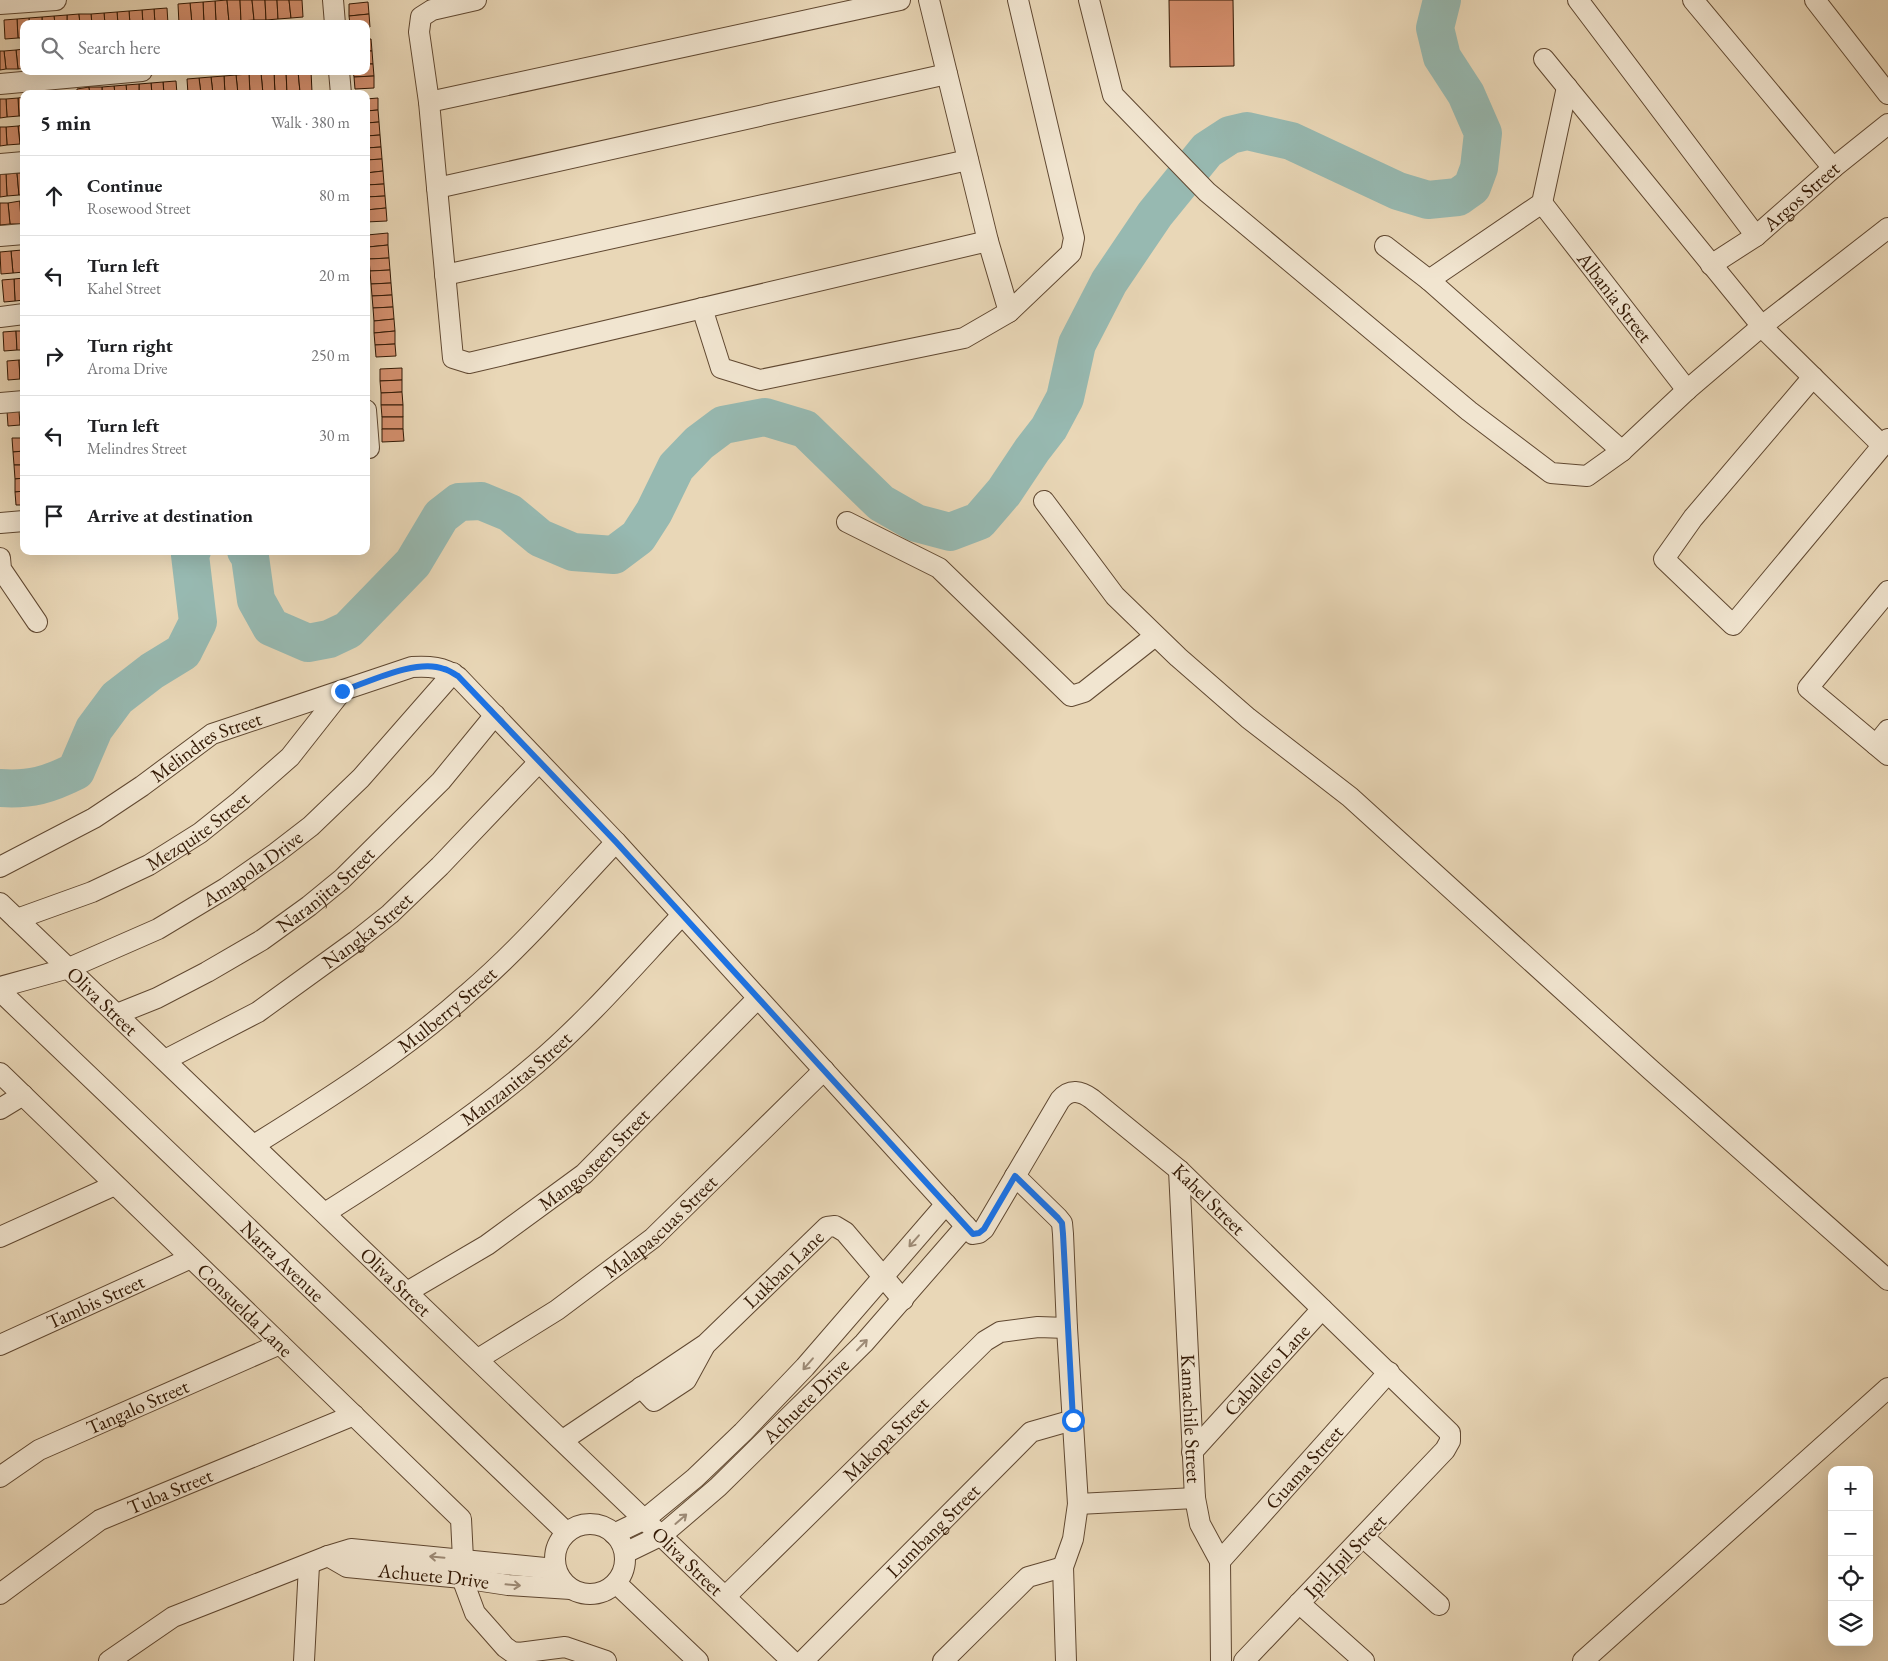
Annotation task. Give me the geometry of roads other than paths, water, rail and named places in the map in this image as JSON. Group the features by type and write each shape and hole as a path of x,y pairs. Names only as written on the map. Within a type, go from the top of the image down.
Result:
{"street":[{"path":"0,4 56,0"},
{"path":"333,0 335,20"},
{"path":"476,0 432,10 421,17 420,32 429,102 453,358 469,363 988,241"},
{"path":"429,102 900,0"},
{"path":"929,0 988,241 1009,312"},
{"path":"702,308 721,368 760,380 964,338 1009,312 1071,254 1074,238 1018,0"},
{"path":"1089,0 1113,96 1207,192 1468,411 1551,473 1588,476 1622,451 1687,390 1762,326 1888,228"},
{"path":"1693,0 1833,168"},
{"path":"1815,0 1888,94"},
{"path":"1586,2 1756,236"},
{"path":"1544,59 1762,326 1813,377 1885,442 1733,625 1664,559 1693,518 1813,377"},
{"path":"437,188 947,74"},
{"path":"0,84 98,75"},
{"path":"339,75 341,90"},
{"path":"1429,280 1542,203 1567,87"},
{"name":"Argos Street","path":"1711,264 1756,236 1833,168 1888,124"},
{"path":"445,275 968,160"},
{"path":"0,164 20,162"},
{"name":"Albania Street","path":"1542,203 1687,390"},
{"path":"0,236 20,234"},
{"path":"1385,246 1429,280 1622,451"},
{"path":"0,317 20,314"},
{"path":"0,403 20,401"},
{"path":"1044,501 1115,596 1155,636 1248,718 1350,797 1651,1070 1888,1280"},
{"path":"0,523 20,521"},
{"path":"847,522 939,568 1071,696 1084,692 1155,636"},
{"path":"0,558 1,570 37,622"},
{"path":"1884,744 1808,688 1888,592"},
{"name":"Melindres Street","path":"0,867 94,818 142,786 212,734 412,667 430,666 444,668 453,673"},
{"path":"453,673 458,676 616,842 970,1230"},
{"name":"Amapola Drive","path":"0,987 69,968 158,930 226,888 311,826 361,778 453,673"},
{"name":"Mezquite Street","path":"17,919 92,892 149,865 200,833 290,757 342,691"},
{"name":"Naranjita Street","path":"117,1014 157,998 207,972 262,940 308,906 342,878 441,781 495,715"},
{"name":"Nangka Street","path":"165,1060 258,1012 390,914 440,866 539,762"},
{"name":"Mulberry Street","path":"254,1145 345,1088 468,994 519,946 616,842"},
{"name":"Oliva Street","path":"0,903 645,1518 792,1661"},
{"name":"Manzanitas Street","path":"325,1213 407,1162 538,1063 588,1015 682,915"},
{"name":"Narra Avenue","path":"0,991 566,1532"},
{"name":"Mangosteen Street","path":"407,1292 487,1246 584,1174 758,998"},
{"name":"Malapascuas Street","path":"478,1359 556,1310 653,1238 824,1070"},
{"name":"Consuelda Lane","path":"0,1073 461,1518 462,1569 474,1613 506,1647 512,1652 519,1653 565,1647 606,1661"},
{"name":"Kahel Street","path":"970,1230 979,1233 984,1229 1060,1100 1075,1091 1081,1092 1092,1098 1179,1170 1389,1372 1450,1433 1450,1441 1445,1450"},
{"path":"0,1108 23,1096"},
{"name":"Kamachile Street","path":"1179,1170 1195,1498 1200,1524 1220,1561 1221,1661"},
{"path":"1015,1176 1062,1223 1078,1504 1073,1539 1063,1567 1066,1661"},
{"path":"0,1237 115,1185"},
{"name":"Achuete Drive","path":"614,1534 645,1518 695,1478 743,1432 805,1367 946,1204"},
{"name":"Lukban Lane","path":"563,1440 706,1344 827,1227 835,1226 844,1232 884,1276"},
{"name":"Achuete Drive","path":"625,1553 662,1535 718,1487 864,1343 970,1230"},
{"name":"Tambis Street","path":"0,1344 191,1258"},
{"path":"884,1276 903,1300"},
{"name":"Caballero Lane","path":"1192,1452 1322,1309"},
{"name":"Makopa Street","path":"726,1596 985,1342 1000,1332 1038,1327 1067,1328"},
{"name":"Tangalo Street","path":"0,1477 39,1450 280,1344"},
{"name":"Guama Street","path":"1220,1561 1389,1372"},
{"path":"1584,1661 1888,1388"},
{"name":"Tuba Street","path":"0,1594 100,1520 354,1415"},
{"name":"Lumbang Street","path":"803,1661 1031,1432 1073,1420"},
{"name":"Ipil-Ipil Street","path":"1244,1661 1445,1450"},
{"path":"1078,1504 1195,1498"},
{"path":"588,1524 600,1526 614,1534 619,1539 625,1553 624,1571 616,1583 603,1591 579,1593 561,1580 553,1562 555,1549 566,1532 578,1526 588,1524"},
{"path":"1363,1537 1439,1605"},
{"name":"Achuete Drive","path":"109,1661 173,1616 328,1556 351,1549 462,1569 508,1585 571,1589"},
{"path":"307,1661 308,1565"},
{"path":"943,1661 1028,1577 1038,1572 1063,1567"},
{"name":"Achuete Drive","path":"462,1569 555,1570"},
{"path":"616,1583 698,1661"},
{"path":"1299,1603 1364,1661"}],"waterway":[{"path":"249,555 256,600 271,627 308,643 329,639 348,630 413,563 441,516 459,502 481,501 510,513 540,538 573,552 614,555 638,537 654,512 676,467 699,443 723,425 765,417 805,429 881,503 916,523 950,532 979,521 1004,492 1049,428 1065,398 1077,344 1109,282 1155,214 1207,150 1230,135 1247,131 1291,141 1398,191 1428,200 1458,197 1472,187 1479,168 1483,133 1466,94 1442,57 1435,28 1442,0"},
{"path":"0,788 39,786 76,771 94,729 117,698 152,671 183,652 198,622 190,555"}]}
